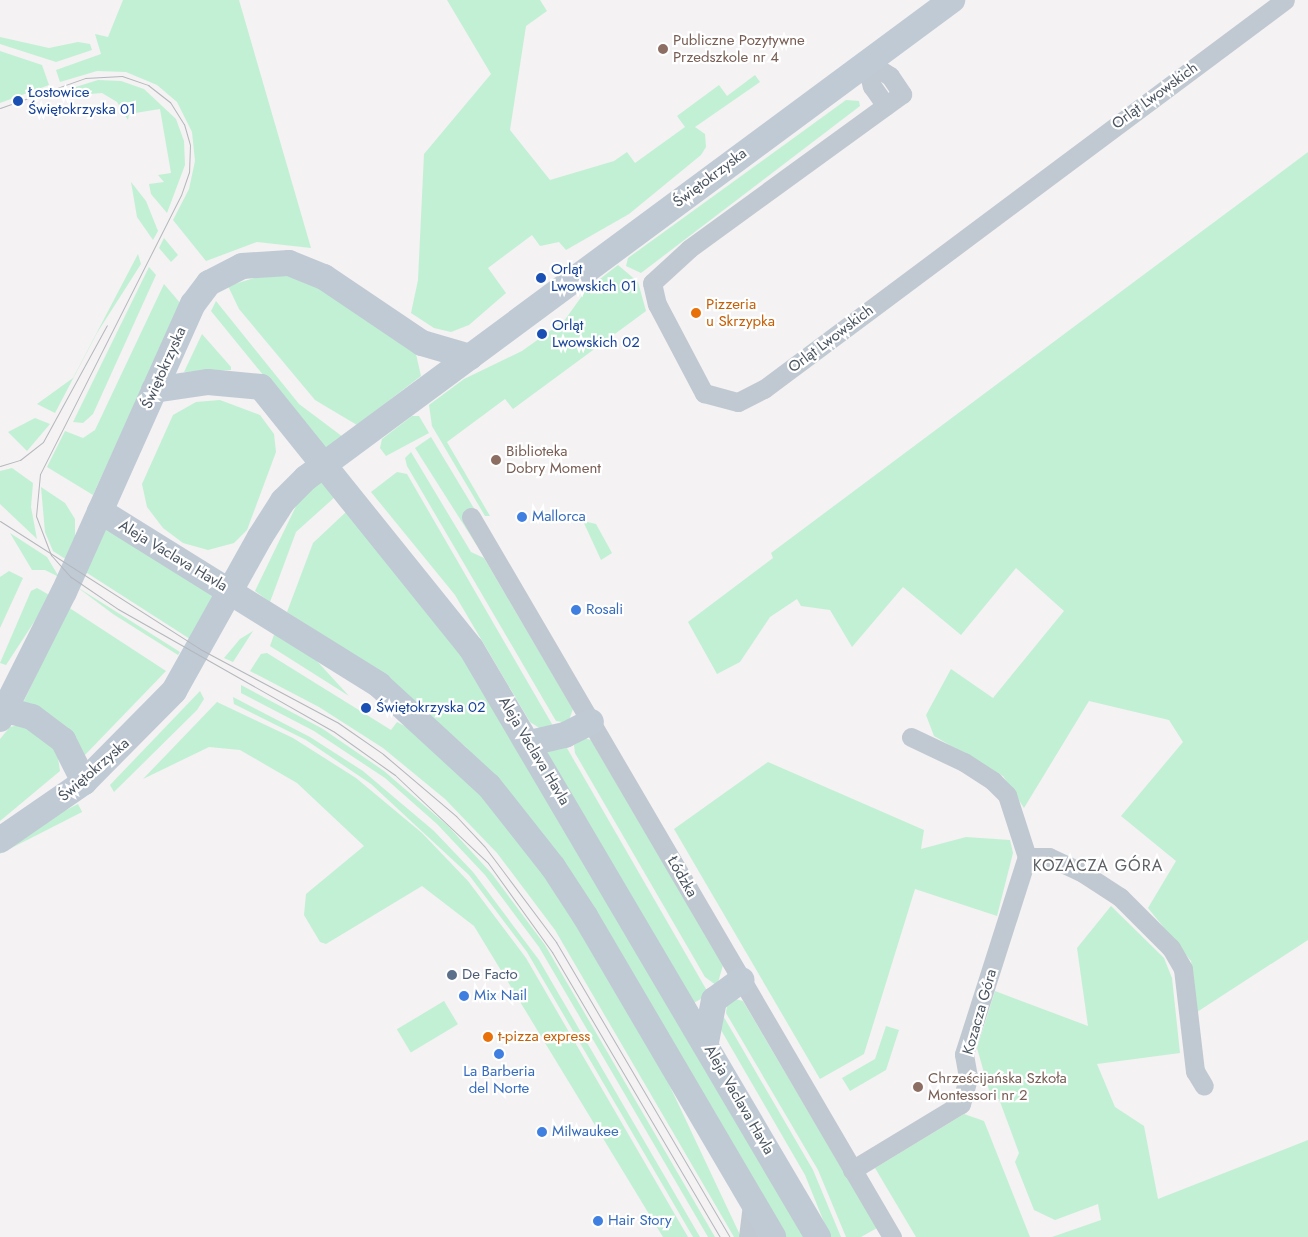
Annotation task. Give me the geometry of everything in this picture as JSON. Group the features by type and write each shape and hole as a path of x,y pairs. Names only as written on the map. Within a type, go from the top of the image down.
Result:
{"main road":[{"name":"Świętokrzyska","path":"0,840 84,782 174,691 233,592 283,501 323,465 866,61 952,0"},
{"name":"Świętokrzyska","path":"3,715 100,511 193,304 209,283 233,270 264,262 289,263 324,276 422,343 470,357"},
{"path":"422,343 436,381"},
{"name":"Aleja Vaclava Havla","path":"154,390 208,382 261,387 471,648 706,1042 818,1237"},
{"name":"Aleja Vaclava Havla","path":"100,511 334,654 394,697 454,750 524,827 585,916 773,1237"},
{"path":"3,715 32,717 63,740 84,782"},
{"path":"530,744 565,735 591,722"},
{"path":"706,1042 714,1000 742,980"}],"street":[{"name":"Orląt Lwowskich","path":"866,61 890,76 902,94 657,274 652,283 655,298 704,392 738,402 764,389 1284,0"},
{"path":"866,61 872,86 886,106"},
{"name":"Łódzka","path":"471,517 892,1237"},
{"path":"910,737 969,764 1007,795 1027,857 1049,857 1083,873 1120,897 1174,952 1183,969 1195,1072 1204,1086"},
{"name":"Kozacza Góra","path":"852,1170 961,1104 968,1077 964,1054 1027,857"},
{"path":"748,1237 752,1202"}],"green space":[{"path":"123,0 239,0 311,248 257,242 206,261 173,220 189,189 195,161 192,132 177,102 157,85 126,72 97,71 60,82 56,70 101,54 95,34 108,37"},
{"path":"447,0 540,0 547,11 526,26 510,130 550,180 614,161 627,152 635,163 685,127 677,116 719,85 727,96 755,75 760,82 695,127 705,134 706,147 701,155 629,214 566,250 559,242 540,246 532,235 488,268 506,293 469,325 451,332 434,328 411,313 418,280 424,154 491,74"},
{"path":"0,37 49,48 78,42 90,44 92,50 56,62 0,44"},
{"path":"0,51 42,65 49,85 0,103"},
{"path":"98,80 121,81 144,89 176,119 184,141 185,165 167,213 151,194 149,184 164,182 158,175 171,173 160,109 129,114 128,120 117,102 102,93 65,96 63,91"},
{"path":"846,100 859,101 860,106 641,273 626,266 628,258"},
{"path":"1308,152 1308,940 1197,1012 1191,961 1148,908 1176,861 1121,816 1183,742 1169,720 1089,701 1024,808 1003,776 934,736 926,715 951,669 993,698 1064,611 1016,568 961,635 903,587 852,647 830,610 801,606 797,599 770,617 740,662 717,674 688,622 773,558 771,553"},
{"path":"131,182 146,201 158,231 153,240 137,217"},
{"path":"164,238 178,255 171,262 159,248"},
{"path":"138,254 141,264 97,333 55,413 37,404 73,378"},
{"path":"618,265 638,282 646,311 513,409 505,399 447,442 490,516 485,516 432,426 429,405 464,379 522,351 564,321 587,289"},
{"path":"149,267 156,275 93,414 83,423 73,422"},
{"path":"267,274 294,277 336,297 416,354 421,376 357,425 315,400 239,309 228,286"},
{"path":"164,284 181,304 93,495 47,467 65,431 83,438 95,430"},
{"path":"216,301 299,404 347,440 326,452 211,311"},
{"path":"202,334 231,367 231,370 184,372"},
{"path":"220,400 260,415 274,434 276,452 247,530 234,543 208,550 183,543 163,528 147,507 142,484 173,415 196,402"},
{"path":"412,416 419,416 429,433 386,456 380,448 382,439"},
{"path":"35,418 50,424 27,451 8,432"},
{"path":"431,437 475,510 481,552 415,448"},
{"path":"411,452 471,552 484,558 573,709 568,723 556,721 407,466 405,458"},
{"path":"12,468 33,483 31,507 37,539 0,504 0,471"},
{"path":"397,472 407,474 556,731 544,731 530,722 455,595 371,492"},
{"path":"318,477 336,496 296,532 270,602 255,591 299,500"},
{"path":"41,487 65,503 75,519 75,538 67,560 53,551 45,532"},
{"path":"347,511 453,641 807,1237 784,1237 466,747 348,651 287,612 313,543"},
{"path":"583,521 596,524 612,553 601,560"},
{"path":"103,528 217,593 190,639 84,571"},
{"path":"10,533 47,557 59,577 45,570 32,570"},
{"path":"9,571 23,578 0,628 0,577"},
{"path":"77,587 180,652 178,655 113,614"},
{"path":"37,588 51,596 6,665 0,663 31,591"},
{"path":"68,607 166,671 83,757 23,703"},
{"path":"253,631 233,662 224,658 240,639"},
{"path":"275,632 304,647 349,696 270,646"},
{"path":"267,653 391,730 397,722 414,731 462,771 543,870 658,1061 741,1237 734,1237 555,930 497,853 445,799 383,748 319,707 250,671 261,654"},
{"path":"241,685 323,729 384,771 448,826 492,874 545,945 715,1237 708,1237 539,947 485,875 437,824 385,778 314,731 241,693"},
{"path":"200,691 204,699 197,710 114,792 110,785"},
{"path":"233,697 310,737 363,771 434,831 473,872 539,960 700,1237 693,1237 527,952 469,875 371,784 306,740 234,704"},
{"path":"217,702 293,738 356,778 422,833 468,881 526,958 688,1237 663,1237 474,926 422,886 326,944 320,942 304,915 306,894 364,846 297,783 240,750 209,747 143,779"},
{"path":"23,724 57,751 60,771 0,821 0,739 10,727"},
{"path":"584,738 591,740 723,965 717,986 705,977 575,753 574,745"},
{"path":"564,743 709,994 692,1004 547,753"},
{"path":"768,762 924,830 921,849 966,837 1010,840 1013,853 997,916 915,889 864,1054 820,1079 674,829"},
{"path":"78,804 82,812 0,854 0,844"},
{"path":"1111,906 1164,958 1172,978 1180,1053 1097,1064 1115,1107 1144,1126 1158,1199 1308,1140 1308,1237 1052,1237 1101,1220 1098,1204 1055,1220 1034,1210 1015,1162 1019,1153 999,1099 991,1097 977,1048 995,991 1088,1026 1077,948"},
{"path":"728,997 743,1001 877,1228 861,1237 846,1237 818,1170 726,1013"},
{"path":"444,1001 458,1024 411,1052 397,1029"},
{"path":"718,1007 813,1170 841,1237 830,1237 805,1175 721,1030"},
{"path":"886,1026 899,1030 886,1070 850,1091 842,1078 875,1059"},
{"path":"964,1114 984,1121 1030,1237 916,1237 875,1168"}],"tram line":[{"path":"0,108 85,78 122,76 148,85 170,102 184,124 190,145 189,172 181,195 40,474 36,516 51,555 71,577 118,609 333,731 395,775 488,863 552,952 720,1237"},
{"path":"0,466 20,460 43,442 107,325"},
{"path":"0,521 200,649 337,722 383,754 456,816 485,847 556,942 730,1237"}],"place":[{"name":"Publiczne Pozytywne Przedszkole nr 4","path":"663,49"},
{"name":"Łostowice Świętokrzyska 01","path":"18,101"},
{"name":"Orląt Lwowskich 01","path":"541,278"},
{"name":"Pizzeria u Skrzypka","path":"696,313"},
{"name":"Orląt Lwowskich 02","path":"542,334"},
{"name":"Biblioteka Dobry Moment","path":"496,460"},
{"name":"Mallorca","path":"522,517"},
{"name":"Rosali","path":"576,610"},
{"name":"Świętokrzyska 02","path":"366,708"},
{"name":"De Facto","path":"452,975"},
{"name":"Mix Nail","path":"464,996"},
{"name":"t-pizza express","path":"488,1037"},
{"name":"La Barberia del Norte","path":"499,1054"},
{"name":"Chrześcijańska Szkoła Montessori nr 2","path":"918,1087"},
{"name":"Milwaukee","path":"542,1132"},
{"name":"Hair Story","path":"598,1221"}],"district":[{"name":"KOZACZA GÓRA","path":"1098,866"}]}
